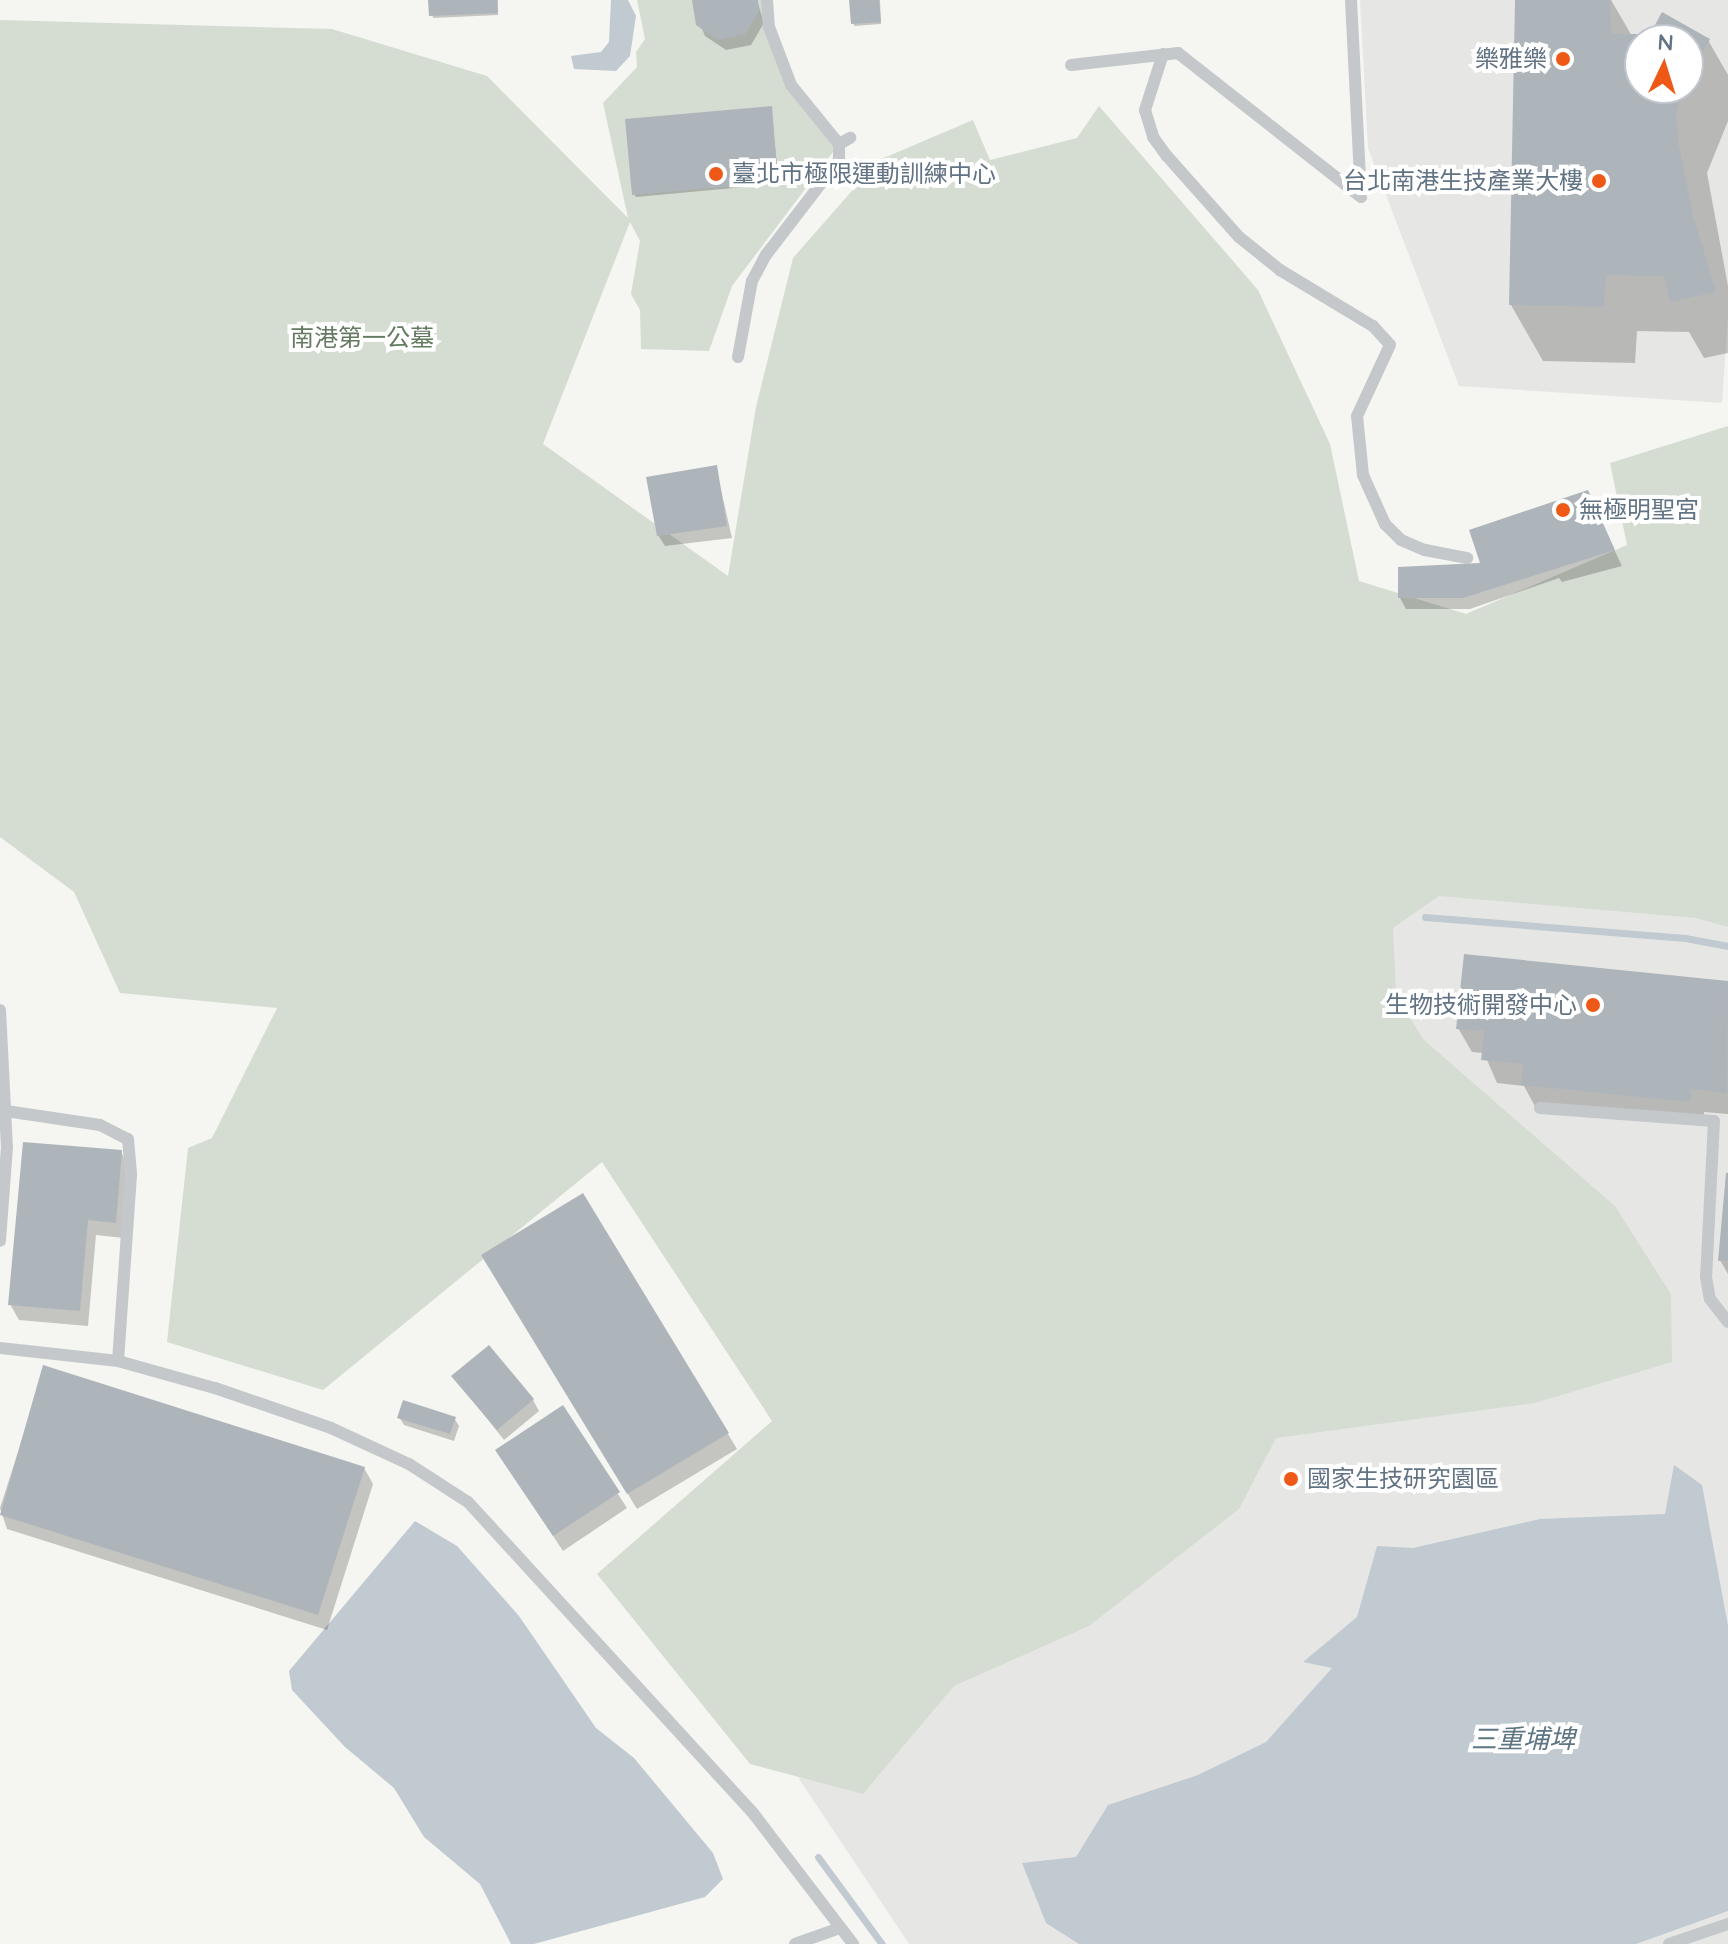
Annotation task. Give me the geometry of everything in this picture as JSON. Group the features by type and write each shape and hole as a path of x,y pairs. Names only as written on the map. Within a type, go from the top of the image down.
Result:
{"lane":[{"path":"738,357 752,281 766,255 839,160 844,141 791,85 769,27 767,0"},
{"path":"1071,65 1178,53 1361,197 1351,0"},
{"path":"1163,54 1145,110 1167,156 1239,237 1280,270 1373,326 1390,345 1357,416 1363,475 1385,524 1401,540 1425,550 1467,558"},
{"path":"0,1010 6,1111 0,1241"},
{"path":"1540,1108 1721,1122 1706,1277 1710,1299 1728,1322"},
{"path":"6,1111 100,1125 128,1139 131,1175 118,1361"},
{"path":"0,1348 118,1361 331,1428 409,1464 468,1502 753,1813 853,1944"},
{"path":"1669,1944 1728,1924"},
{"path":"795,1944 840,1928"}],"shaded area":[{"path":"1360,0 1728,0 1728,316 1722,403 1459,386 1368,148"},
{"name":"國家生技研究園區","path":"1728,744 1728,1944 909,1944 799,1779 908,1180 881,1035"}],"green space":[{"name":"南港第一公墓","path":"637,0 767,0 791,85 839,144 732,286 709,351 641,349 640,310 631,294 640,241 630,222 543,444 728,576 756,407 793,258 879,160 973,120 990,160 1077,138 1099,106 1258,290 1330,444 1359,581 1466,614 1627,545 1610,463 1728,426 1728,927 1696,918 1439,896 1393,928 1396,995 1424,1040 1615,1206 1671,1294 1672,1362 1535,1403 1276,1438 1239,1509 1089,1626 954,1686 863,1794 750,1764 597,1574 772,1421 602,1162 323,1390 167,1342 188,1148 212,1138 277,1008 120,993 74,892 0,837 0,20 332,29 487,76 628,218 603,103 637,67 636,52 645,39"}],"water":[{"path":"611,0 628,0 636,16 630,56 616,71 574,69 571,56 601,52 609,42"},
{"name":"三重埔埤","path":"1674,1465 1702,1485 1728,1626 1728,1911 1636,1944 1079,1944 1046,1923 1022,1863 1076,1857 1108,1805 1198,1775 1266,1742 1332,1668 1303,1662 1357,1617 1377,1546 1413,1548 1540,1519 1665,1514"},
{"path":"415,1521 457,1546 519,1616 596,1728 634,1758 713,1853 723,1879 705,1897 534,1944 511,1944 480,1884 424,1837 394,1788 345,1747 292,1690 289,1671"}],"building":[{"path":"428,0 497,0 498,13 429,16"},
{"path":"692,0 758,0 759,11 745,34 718,40 696,25"},
{"path":"849,0 879,0 881,22 851,24"},
{"name":"台北南港生技產業大樓","path":"1515,0 1610,0 1611,34 1624,34 1624,104 1679,104 1676,115 1679,146 1693,215 1716,292 1670,302 1664,276 1606,275 1604,307 1509,305"},
{"name":"台北南港生技產業大樓","path":"1662,12 1683,24 1655,24"},
{"name":"台北南港生技產業大樓","path":"1704,36 1710,39 1704,50"},
{"path":"772,106 778,182 632,195 625,119"},
{"path":"717,465 727,526 657,536 646,477"},
{"path":"1588,490 1615,550 1463,598 1398,598 1398,567 1480,563 1469,530"},
{"name":"生物技術開發中心","path":"1464,954 1728,981 1727,1093 1691,1089 1690,1102 1521,1085 1523,1064 1481,1060 1484,1031 1456,1029"},
{"path":"23,1142 122,1150 116,1223 88,1220 80,1311 8,1305"},
{"path":"1726,1173 1728,1261 1718,1261"},
{"path":"583,1193 729,1433 627,1494 481,1255"},
{"path":"489,1345 534,1399 497,1430 451,1376"},
{"path":"43,1365 365,1467 318,1615 0,1515"},
{"path":"403,1400 456,1417 450,1434 397,1418"},
{"path":"563,1405 620,1492 553,1536 495,1450"}],"waterway":[{"path":"1425,917 1685,938 1728,946"},
{"path":"818,1857 882,1944"}],"place":[{"name":"樂雅樂","path":"1563,59"},
{"name":"臺北市極限運動訓練中心","path":"716,174"},
{"name":"台北南港生技產業大樓","path":"1599,181"},
{"name":"無極明聖宮","path":"1563,510"},
{"name":"生物技術開發中心","path":"1593,1005"},
{"name":"國家生技研究園區","path":"1291,1479"}]}
